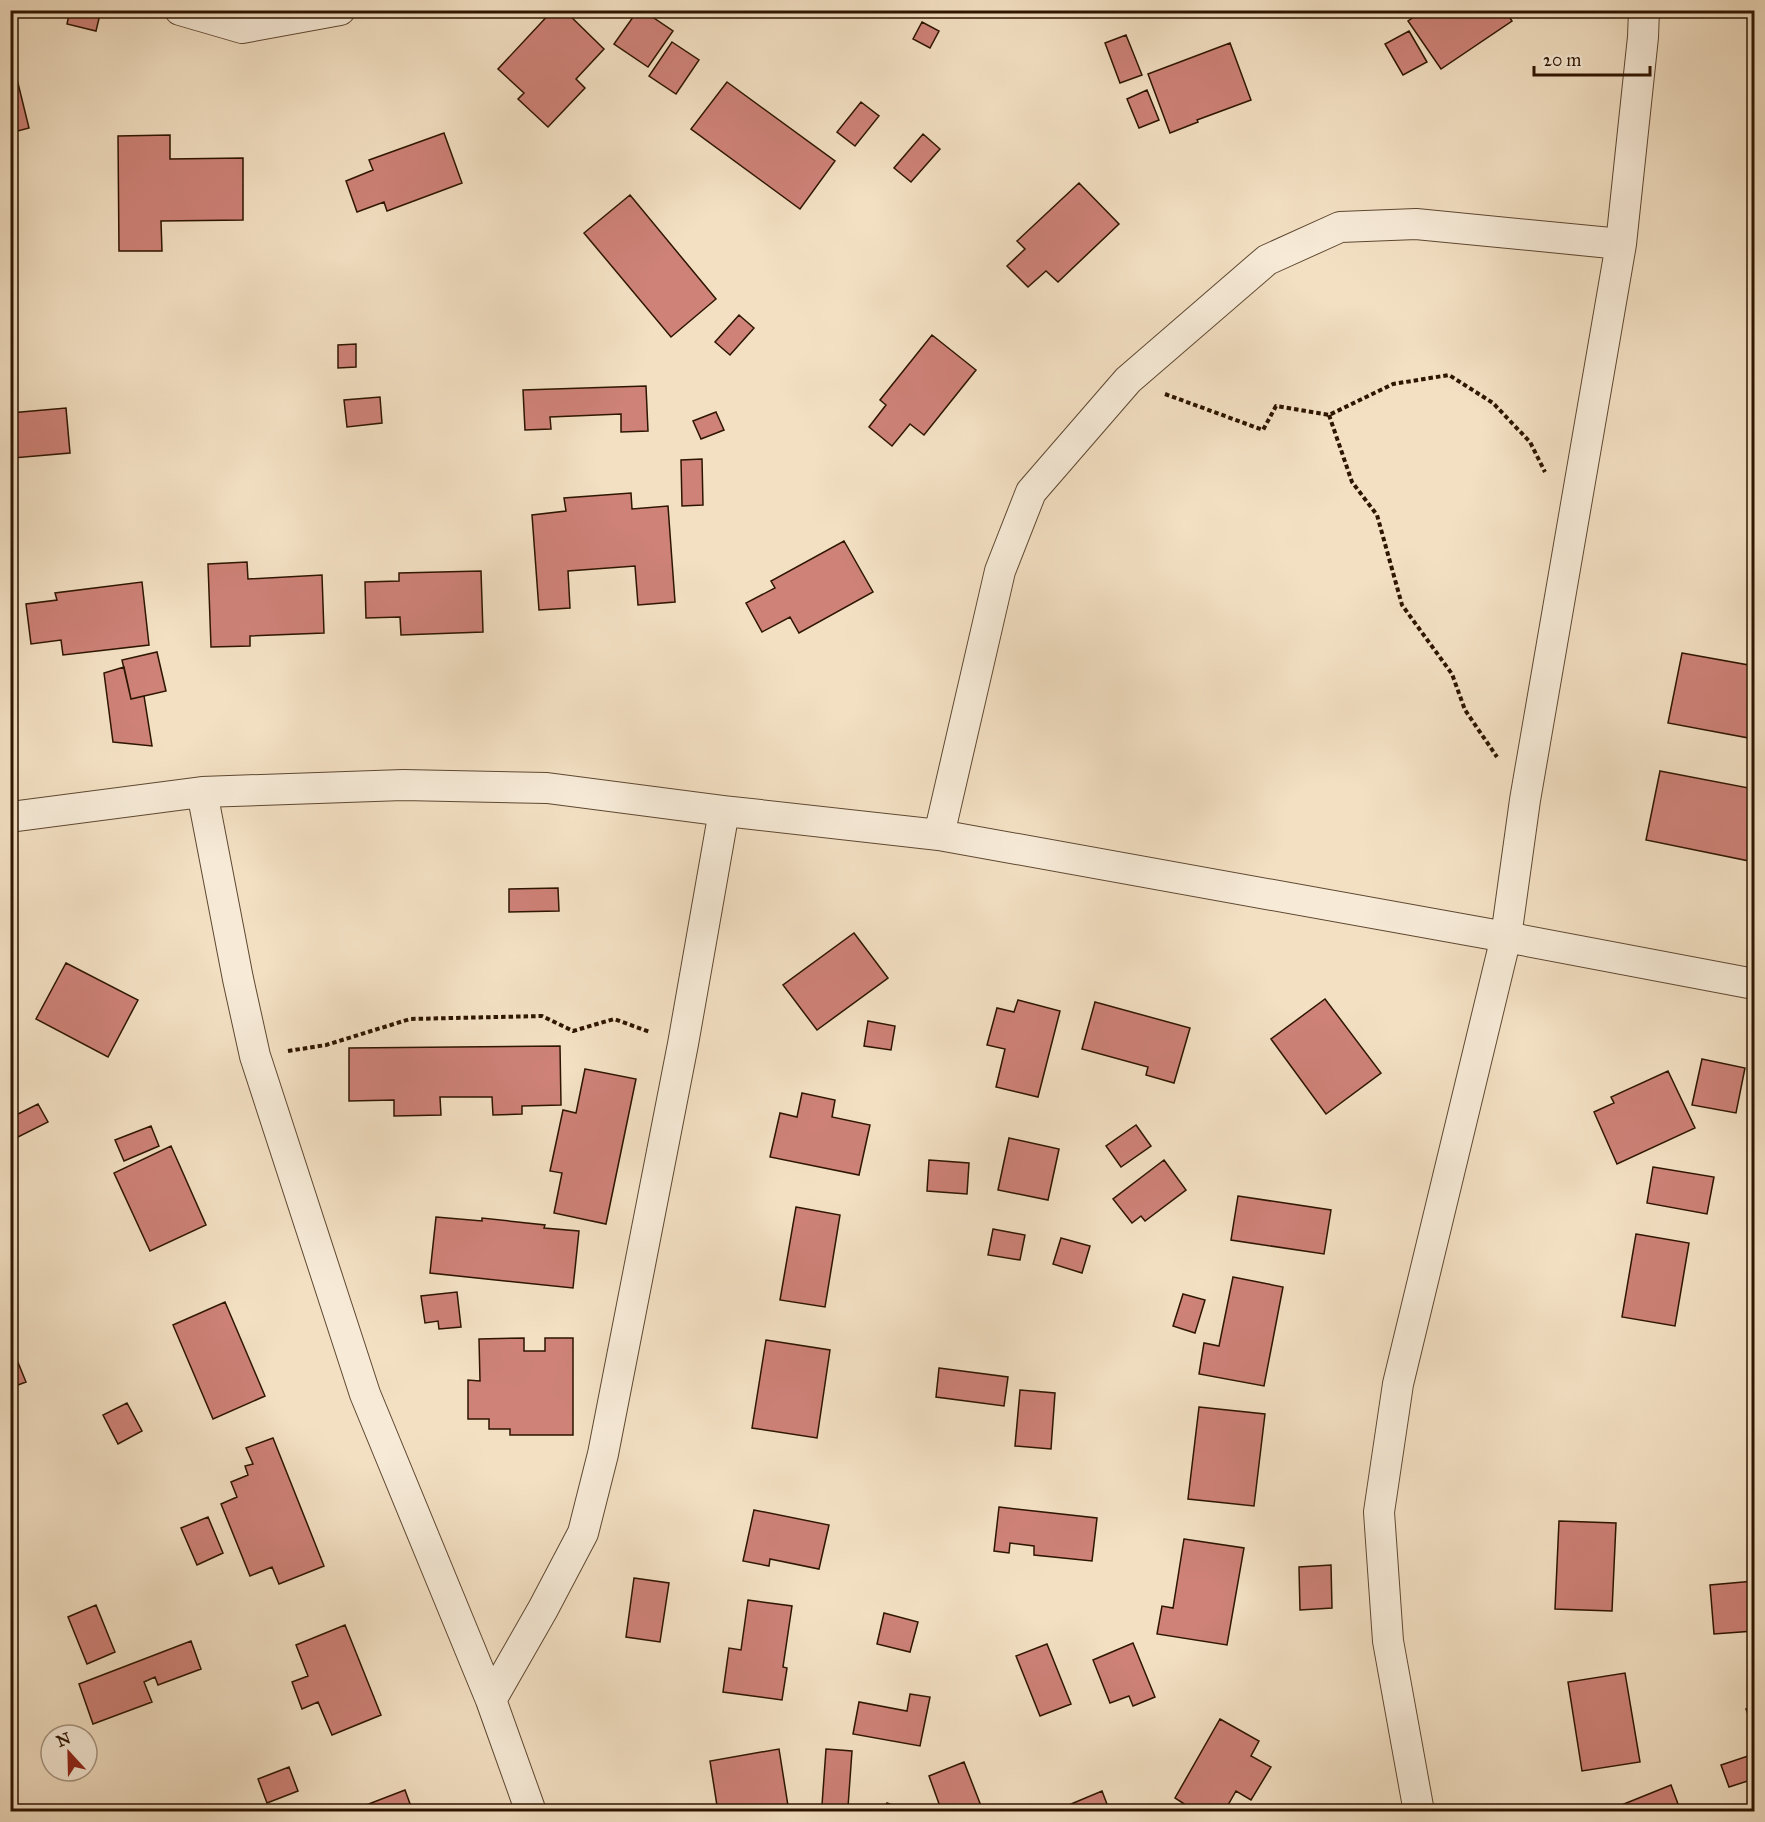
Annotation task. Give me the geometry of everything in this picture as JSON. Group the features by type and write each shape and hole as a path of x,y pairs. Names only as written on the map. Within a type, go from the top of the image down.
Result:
{"street":[{"path":"180,10 242,28 340,10"},
{"path":"1419,1812 1388,1641 1379,1512 1398,1384 1506,937 1525,800 1621,244 1644,10"},
{"path":"939,835 1000,571 1031,492 1128,380 1267,260 1340,227 1416,224 1621,244"},
{"path":"10,817 202,792 403,785 547,788 939,835 1755,984"},
{"path":"202,792 255,1056 365,1394 491,1700 531,1812"},
{"path":"491,1700 543,1610 583,1533 603,1454 682,1044 724,811"}],"path":[{"path":"1128,380 1263,430 1276,406 1329,415 1393,384 1449,375 1493,403 1530,442 1547,476 1581,483"},
{"path":"1329,415 1352,482 1377,515 1402,605 1452,674 1465,710 1525,800"},
{"path":"255,1056 326,1045 410,1019 542,1016 573,1031 614,1020 682,1044"}],"building":[{"path":"70,10 101,10 96,31 67,24"},
{"path":"553,10 564,10 604,49 576,79 585,88 548,127 518,99 524,93 498,69"},
{"path":"638,10 642,10 673,31 648,67 614,44"},
{"path":"1424,10 1505,10 1512,21 1441,69 1408,21"},
{"path":"922,22 939,31 930,48 913,39"},
{"path":"1409,31 1427,62 1403,75 1385,44"},
{"path":"1126,35 1142,75 1120,83 1105,43"},
{"path":"672,42 699,60 676,94 649,76"},
{"path":"1230,43 1251,100 1197,120 1198,122 1170,133 1148,74"},
{"path":"15,71 29,128 10,133 10,72"},
{"path":"727,82 835,161 800,209 691,129"},
{"path":"1147,90 1159,120 1139,128 1127,99"},
{"path":"861,102 879,116 855,146 837,132"},
{"path":"444,133 462,183 387,211 384,202 357,212 346,181 373,170 369,160"},
{"path":"923,134 940,149 911,182 894,168"},
{"path":"170,135 170,159 243,158 243,220 161,221 162,251 119,251 118,136"},
{"path":"1079,183 1119,224 1058,282 1046,271 1028,287 1007,266 1025,249 1017,241"},
{"path":"630,195 716,299 671,337 584,233"},
{"path":"739,315 754,328 730,355 715,342"},
{"path":"932,335 976,370 924,435 910,424 892,446 869,427 886,405 880,400"},
{"path":"356,344 356,367 338,368 338,345"},
{"path":"646,386 648,431 621,432 621,414 550,417 551,429 525,430 523,390"},
{"path":"380,397 382,423 347,427 344,400"},
{"path":"66,408 70,453 13,458 10,413"},
{"path":"716,412 724,430 701,439 693,421"},
{"path":"702,459 703,505 682,506 681,460"},
{"path":"631,493 632,509 668,506 675,602 638,605 635,566 568,571 570,608 539,610 532,515 566,511 564,498"},
{"path":"844,541 873,592 799,633 790,617 762,632 746,603 775,588 771,581"},
{"path":"247,562 248,579 322,575 324,633 250,636 250,646 211,647 208,564"},
{"path":"481,571 483,632 401,635 400,617 366,618 365,582 399,581 399,573"},
{"path":"142,582 149,645 63,655 61,640 31,644 26,604 57,600 55,593"},
{"path":"157,652 166,691 131,699 122,660"},
{"path":"1682,653 1754,666 1754,739 1668,723"},
{"path":"124,667 131,699 144,696 152,746 113,742 104,673"},
{"path":"1660,771 1754,789 1754,862 1646,840"},
{"path":"558,888 559,911 509,912 509,889"},
{"path":"854,933 888,978 817,1030 783,985"},
{"path":"66,963 138,1000 108,1057 36,1019"},
{"path":"1325,999 1381,1073 1326,1114 1271,1039"},
{"path":"1018,1000 1060,1011 1038,1097 996,1087 1005,1049 987,1045 997,1008 1014,1012"},
{"path":"1095,1002 1190,1028 1174,1083 1146,1075 1148,1067 1082,1049"},
{"path":"868,1021 895,1026 891,1050 864,1046"},
{"path":"560,1046 561,1105 522,1106 522,1114 493,1115 492,1097 440,1097 441,1115 394,1116 394,1100 349,1101 349,1048"},
{"path":"1702,1059 1745,1068 1736,1113 1692,1105"},
{"path":"585,1069 636,1079 606,1224 554,1213 562,1173 550,1171 563,1110 576,1113"},
{"path":"1668,1071 1695,1128 1617,1164 1594,1112 1614,1103 1611,1097"},
{"path":"802,1093 835,1100 832,1117 870,1125 859,1175 770,1157 780,1113 797,1117"},
{"path":"38,1104 48,1122 12,1140 10,1118"},
{"path":"1136,1125 1151,1146 1121,1167 1106,1146"},
{"path":"151,1126 159,1146 124,1161 115,1140"},
{"path":"1009,1138 1059,1149 1048,1200 998,1190"},
{"path":"171,1146 206,1225 150,1251 114,1173"},
{"path":"929,1160 969,1163 967,1194 927,1191"},
{"path":"1164,1160 1186,1190 1145,1221 1141,1216 1132,1223 1113,1199"},
{"path":"1653,1167 1714,1177 1707,1214 1647,1203"},
{"path":"1238,1196 1331,1210 1324,1254 1231,1240"},
{"path":"796,1207 840,1215 825,1307 780,1300"},
{"path":"436,1217 482,1221 482,1218 579,1231 573,1288 430,1273"},
{"path":"993,1229 1025,1235 1020,1260 988,1255"},
{"path":"1636,1234 1689,1243 1675,1326 1622,1317"},
{"path":"1061,1238 1090,1246 1082,1273 1053,1264"},
{"path":"1233,1277 1283,1287 1264,1386 1199,1374 1204,1343 1219,1346"},
{"path":"457,1292 461,1327 439,1329 438,1321 425,1323 421,1296"},
{"path":"1183,1294 1205,1300 1195,1333 1173,1326"},
{"path":"225,1302 265,1396 213,1419 173,1325"},
{"path":"524,1338 524,1351 545,1351 545,1338 573,1338 573,1435 510,1435 510,1429 489,1429 489,1419 468,1419 468,1380 480,1381 479,1339"},
{"path":"766,1340 830,1350 817,1438 752,1428"},
{"path":"17,1360 26,1382 10,1388 10,1363"},
{"path":"939,1368 1008,1377 1004,1406 936,1397"},
{"path":"1020,1390 1055,1393 1051,1449 1015,1446"},
{"path":"127,1403 142,1431 118,1444 103,1415"},
{"path":"1199,1407 1265,1414 1254,1506 1188,1499"},
{"path":"273,1438 324,1566 279,1584 272,1567 250,1576 221,1504 237,1497 231,1482 248,1475 245,1466 253,1464 246,1448"},
{"path":"999,1507 1097,1518 1092,1561 1034,1555 1034,1546 1010,1543 1009,1553 994,1551"},
{"path":"754,1510 829,1525 819,1569 770,1559 769,1566 743,1561"},
{"path":"208,1517 223,1553 197,1565 181,1528"},
{"path":"1559,1521 1616,1523 1612,1611 1555,1609"},
{"path":"1184,1539 1244,1548 1227,1645 1157,1634 1162,1606 1173,1608"},
{"path":"1331,1565 1332,1608 1300,1610 1299,1567"},
{"path":"634,1578 669,1583 660,1642 626,1637"},
{"path":"1754,1581 1754,1631 1714,1634 1710,1585"},
{"path":"748,1600 792,1606 783,1667 787,1668 782,1700 723,1692 729,1648 741,1650"},
{"path":"96,1605 115,1652 87,1664 68,1617"},
{"path":"884,1613 918,1622 910,1652 877,1644"},
{"path":"345,1625 381,1715 332,1735 318,1702 302,1709 292,1682 308,1676 296,1645"},
{"path":"191,1641 201,1669 158,1685 155,1677 144,1682 152,1702 96,1723 93,1723 79,1684"},
{"path":"1133,1643 1155,1697 1133,1706 1129,1696 1110,1703 1093,1660"},
{"path":"1047,1644 1071,1704 1040,1716 1016,1656"},
{"path":"1625,1673 1640,1762 1582,1771 1568,1682"},
{"path":"910,1694 930,1697 920,1746 853,1734 859,1702 907,1711"},
{"path":"1754,1706 1754,1721 1751,1722 1746,1709"},
{"path":"1220,1719 1259,1741 1251,1756 1271,1767 1251,1800 1236,1791 1224,1812 1186,1812 1189,1807 1175,1798"},
{"path":"779,1749 789,1812 718,1812 710,1761"},
{"path":"826,1749 852,1751 848,1807 822,1805"},
{"path":"1754,1754 1754,1779 1729,1787 1721,1765"},
{"path":"964,1762 983,1811 942,1812 929,1776"},
{"path":"289,1767 298,1791 267,1803 258,1779"},
{"path":"1671,1785 1681,1812 1621,1812 1619,1806"},
{"path":"405,1790 413,1812 353,1812 353,1810"},
{"path":"1102,1791 1110,1812 1052,1812"},
{"path":"887,1803 910,1812 883,1812"}]}
